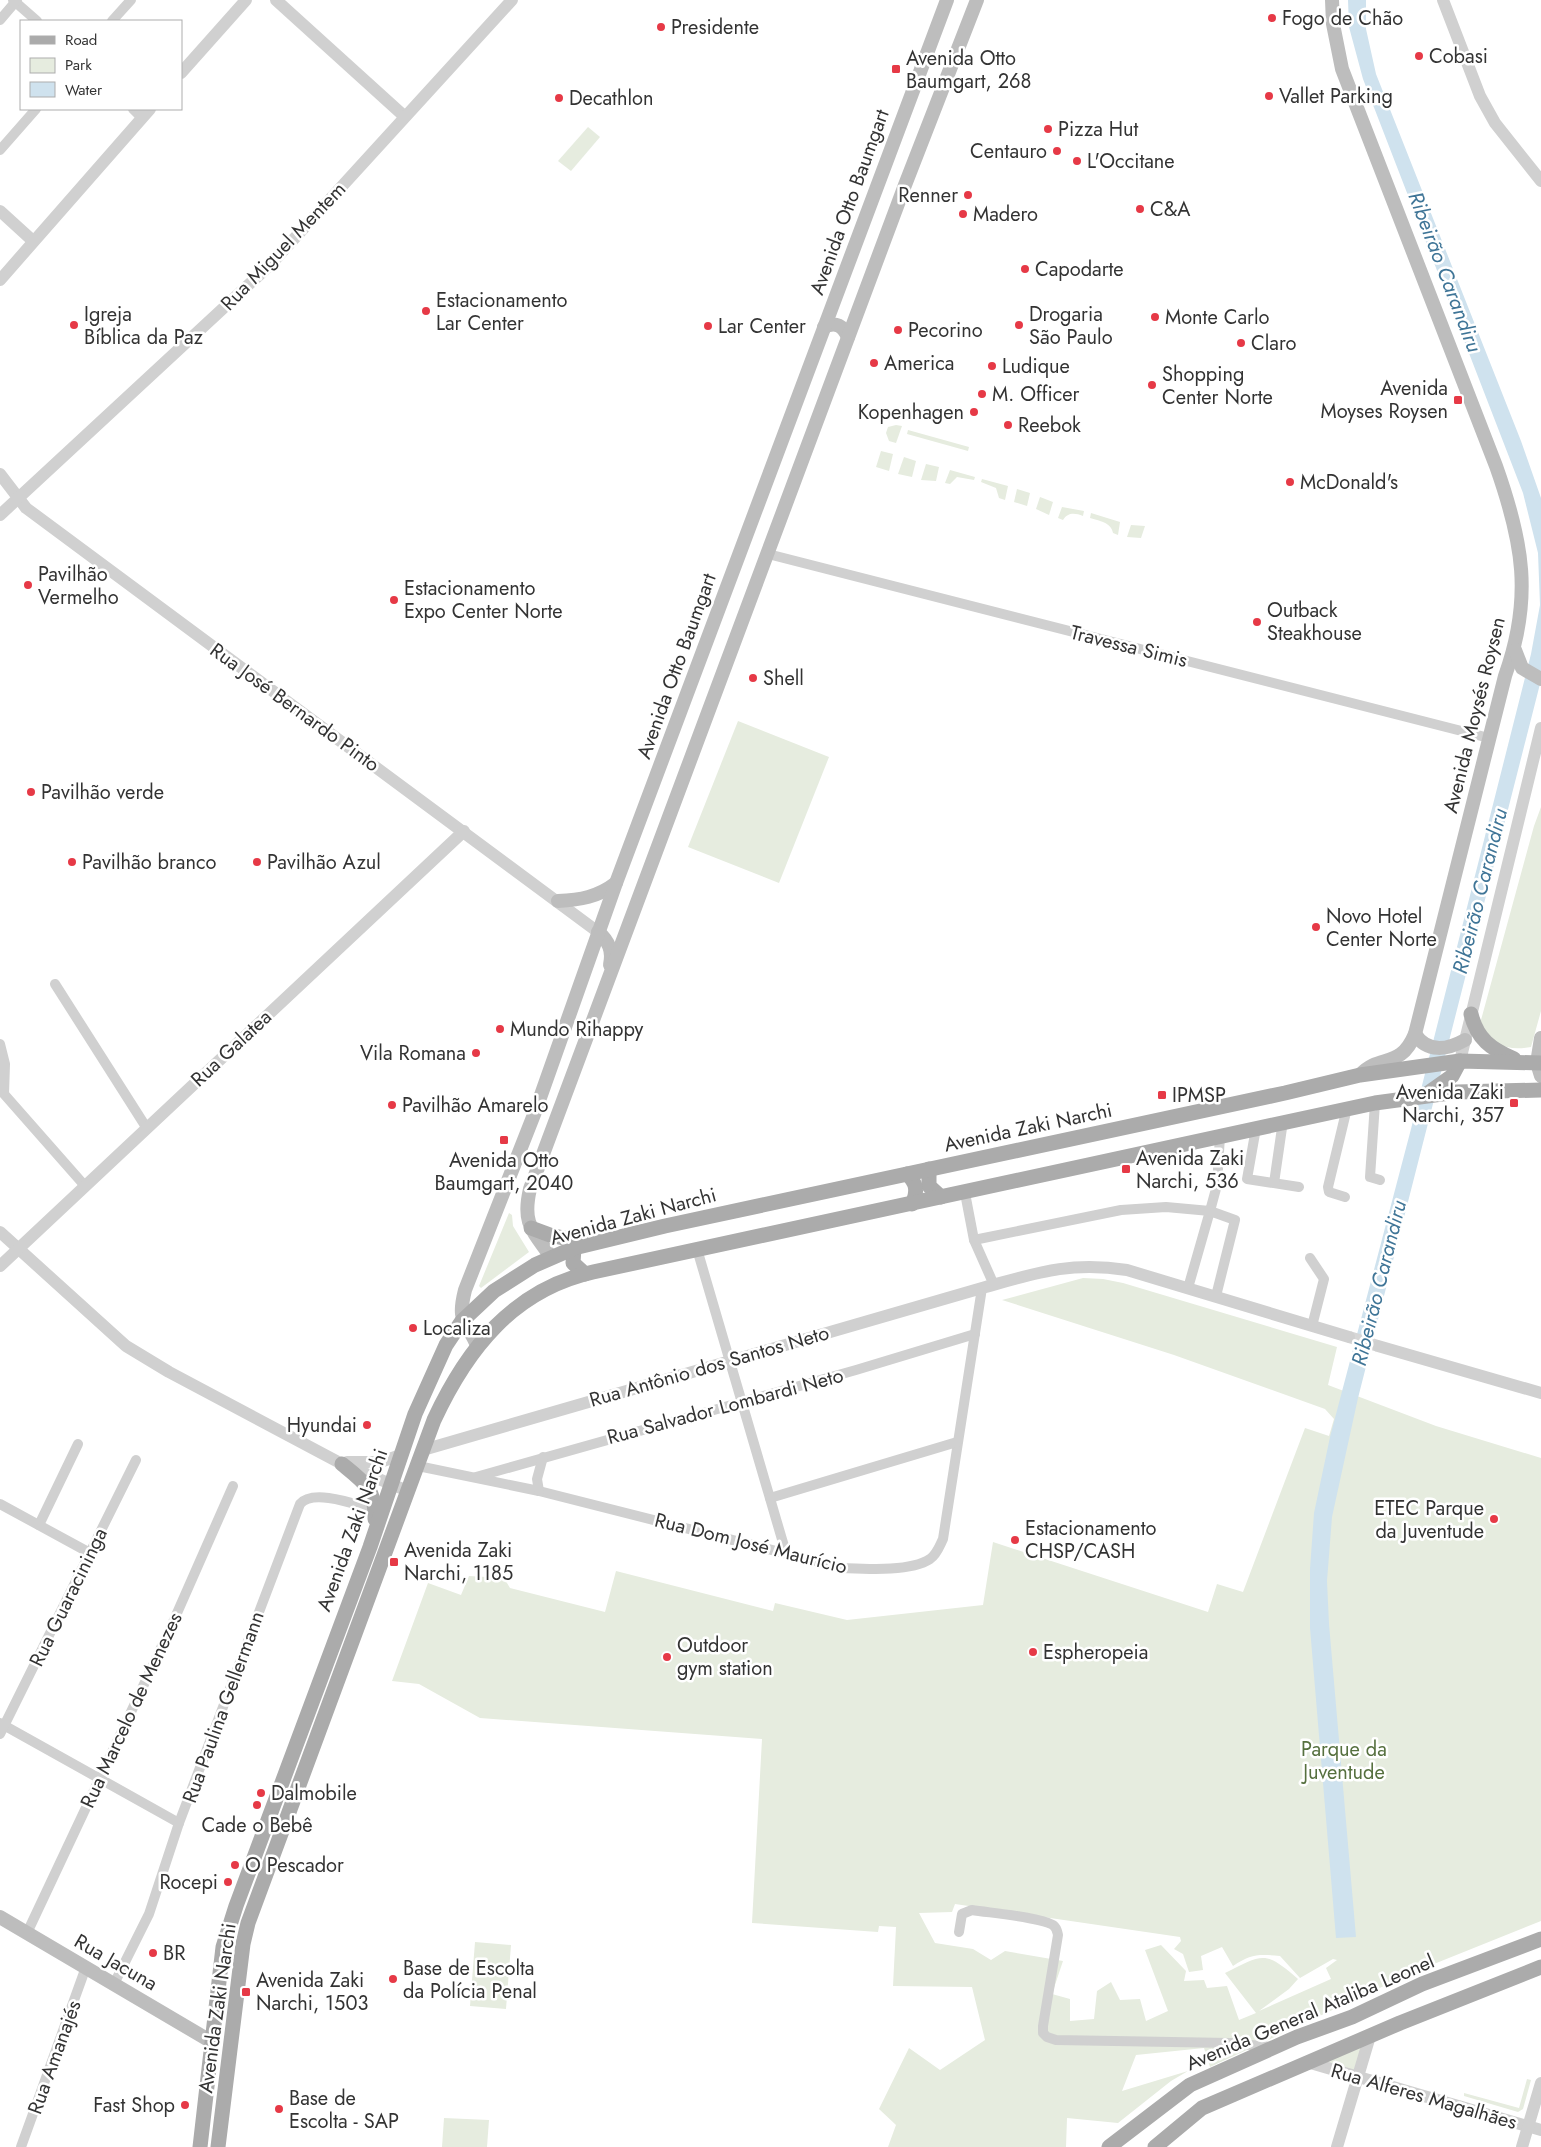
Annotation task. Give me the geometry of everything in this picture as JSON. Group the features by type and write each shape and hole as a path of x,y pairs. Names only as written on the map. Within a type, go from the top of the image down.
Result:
{"main road":[{"name":"Avenida Otto Baumgart","path":"462,1321 461,1311 465,1290 535,1112 616,883 947,0"},
{"path":"551,1287 554,1275 551,1258 531,1228 527,1216 530,1189 848,337 977,0"},
{"name":"Avenida Moysés Roysen","path":"1332,0 1333,24 1342,69 1513,515 1522,565 1522,605 1516,653 1490,738 1416,1036 1405,1052 1397,1058 1369,1067 1360,1075"},
{"path":"832,307 834,315 841,320 848,321 856,317"},
{"path":"824,327 830,324 839,325 848,337"},
{"path":"1516,653 1522,668 1541,679"},
{"path":"644,810 648,817 656,821 668,819"},
{"path":"558,901 588,898 616,883"},
{"path":"598,932 604,936 611,949 608,978"},
{"path":"1471,1014 1477,1032 1489,1046 1535,1066 1541,1038"},
{"path":"1416,1036 1428,1046 1437,1049 1462,1042"},
{"path":"1425,1095 1452,1076 1457,1062"},
{"name":"Avenida Zaki Narchi","path":"200,2147 223,1946 230,1924 376,1517 391,1484 429,1380 446,1345 462,1321 494,1291 514,1277 551,1258 574,1248 590,1244 1285,1093 1360,1075 1457,1062 1535,1066"},
{"name":"Avenida Zaki Narchi","path":"218,2147 243,1944 248,1923 408,1491 448,1389 477,1345 500,1321 551,1287 585,1274 965,1193 1283,1121 1398,1098 1450,1092 1541,1090"},
{"path":"929,1169 929,1186 941,1197"},
{"path":"906,1174 916,1188 917,1194 912,1204"},
{"path":"531,1228 556,1237 590,1244"},
{"path":"574,1248 573,1263 585,1274"},
{"path":"462,1321 477,1345"},
{"path":"342,1464 368,1487 375,1502 376,1517"},
{"name":"Rua Jacuna","path":"0,1918 212,2042"},
{"name":"Avenida General Ataliba Leonel","path":"1111,2147 1190,2085 1275,2047 1352,2017 1422,1984 1541,1939"},
{"path":"1155,2147 1202,2108 1307,2062 1541,1967"},
{"path":"1370,2036 1380,2013 1406,1999 1422,1984"},
{"path":"212,2042 223,2051 228,2065"},
{"path":"1218,2073 1219,2086 1230,2095"},
{"path":"1190,2085 1200,2094 1202,2108"}],"street":[{"path":"113,20 131,0"},
{"path":"182,72 246,0"},
{"path":"276,0 404,116"},
{"name":"Rua Miguel Mentem","path":"0,515 271,264 404,116 512,0"},
{"path":"1443,0 1480,96 1496,123 1541,181"},
{"path":"0,20 15,1 36,20"},
{"path":"0,150 35,110"},
{"path":"0,280 142,112"},
{"path":"0,211 33,241"},
{"name":"Rua José Bernardo Pinto","path":"0,474 30,511 598,932"},
{"name":"Travessa Simis","path":"768,554 1490,738"},
{"path":"1457,1062 1471,1014 1541,728"},
{"path":"1525,794 1541,764"},
{"name":"Rua Galatea","path":"0,1266 464,832"},
{"path":"55,984 146,1128"},
{"path":"0,1044 5,1064 2,1093 85,1186"},
{"path":"1375,1103 1370,1177 1380,1180"},
{"path":"1345,1196 1329,1192 1328,1187 1347,1108"},
{"path":"1274,1183 1283,1121"},
{"path":"1256,1128 1248,1179 1299,1187"},
{"path":"1188,1288 1218,1185 1220,1136"},
{"path":"965,1193 974,1240 988,1286"},
{"path":"974,1240 1121,1210 1166,1207 1210,1211 1235,1220 1216,1296"},
{"path":"0,1232 126,1346 169,1372 342,1464 408,1491"},
{"path":"698,1249 786,1553"},
{"path":"1310,1258 1324,1279 1312,1326"},
{"name":"Rua Antônio dos Santos Neto","path":"424,1450 988,1286 1055,1269 1075,1266 1101,1266 1127,1270 1349,1337"},
{"name":"Rua Dom José Maurício","path":"418,1466 539,1490 851,1568 876,1569 916,1565 929,1560 937,1552 943,1539 975,1334 988,1286"},
{"name":"Rua Salvador Lombardi Neto","path":"475,1477 975,1334"},
{"path":"1378,1346 1541,1393"},
{"path":"770,1498 957,1442"},
{"path":"39,1525 78,1444"},
{"path":"342,1464 350,1462 380,1462 401,1455"},
{"path":"539,1490 537,1479 543,1457"},
{"name":"Rua Guaracininga","path":"1,1727 136,1460"},
{"name":"Rua Marcelo de Menezes","path":"27,1933 170,1629 233,1486"},
{"name":"Rua Paulina Gellermann","path":"114,1984 149,1914 179,1823 300,1504 304,1499 318,1496 376,1517"},
{"path":"0,1504 90,1553"},
{"path":"1,1727 99,1778 179,1823"},
{"path":"959,1932 962,1914 972,1910 1052,1924 1056,1927 1058,1935 1042,2032 1047,2037 1064,2041 1230,2043 1275,2047"},
{"name":"Rua Amanajés","path":"21,2147 86,1967"},
{"path":"1337,2147 1370,2036"},
{"name":"Rua Alferes Magalhães","path":"1307,2062 1541,2130"},
{"path":"1522,2147 1541,2083"}],"green space":[{"path":"588,127 600,137 571,171 558,161"},
{"path":"902,426 896,443 889,441 886,433 888,427"},
{"path":"908,430 969,447 968,451 907,434"},
{"path":"881,451 893,454 889,471 876,467"},
{"path":"904,457 916,461 912,477 898,474"},
{"path":"926,464 939,467 936,481 921,480"},
{"path":"950,470 975,477 974,480 957,477 950,484 945,483"},
{"path":"982,479 1008,486 1005,500 999,498 996,488 981,482"},
{"path":"1017,489 1030,493 1027,506 1014,502"},
{"path":"1040,497 1053,502 1049,515 1036,509"},
{"path":"1062,507 1084,511 1083,516 1072,514 1063,520 1058,518"},
{"path":"1091,513 1120,522 1118,535 1113,533 1107,524 1090,518"},
{"path":"1131,525 1145,526 1141,538 1127,537"},
{"path":"738,721 829,757 779,883 688,847"},
{"path":"1541,807 1541,1011 1531,1047 1515,1048 1503,1046 1478,1031 1534,826"},
{"path":"509,1213 512,1215 513,1226 529,1252 481,1288 479,1286"},
{"name":"Parque da Juventude","path":"1083,1278 1123,1283 1337,1347 1328,1385 1436,1426 1541,1458 1541,1921 1414,1972 1210,2067 1204,2048 1136,2055 1122,2091 1188,2071 1171,2081 1118,2123 1067,2118 1066,2147 888,2147 896,2125 879,2109 909,2048 940,2070 985,2040 972,1987 893,1986 896,1927 879,1926 878,1932 752,1923 762,1739 480,1718 419,1684 392,1681 428,1583 461,1595 469,1576 504,1578 510,1588 605,1612 616,1571 773,1611 775,1603 847,1620 983,1605 993,1542 1208,1612 1217,1584 1243,1592 1305,1428 1329,1436 1334,1419 1325,1409 1174,1355 1002,1300","holes":["955,1904 1180,1937 1181,1941 1174,1949 1183,1954 1189,1972 1203,1970 1201,1956 1222,1947 1233,1966 1255,1956 1280,1956 1300,1978 1333,1959 1337,1960 1326,1968 1331,1979 1259,2011 1289,1989 1298,1979 1278,1963 1263,1958 1248,1962 1225,1973 1256,2013 1239,2020 1227,1986 1207,1988 1204,1980 1184,1981 1186,1971 1161,1945 1145,1950 1168,2011 1146,2021 1140,1999 1120,2000 1111,1982 1097,1991 1094,2019 1070,2021 1070,1999 1052,1994 1063,1961 1005,1951 991,1960 973,1949 935,1943 919,1913 952,1912"]},
{"path":"475,1942 511,1945 506,2009 470,2006"},
{"path":"1367,2040 1357,2074 1312,2062"},
{"path":"1527,2079 1531,2080 1523,2109 1518,2112 1464,2096 1464,2093 1519,2108"},
{"path":"444,2118 489,2120 487,2147 442,2147"}],"water":[{"name":"Ribeirão Carandiru","path":"1348,0 1366,0 1366,29 1376,74 1521,441 1541,498 1541,680 1358,1398 1332,1517 1327,1581 1329,1624 1356,1937 1336,1938 1310,1628 1310,1569 1314,1513 1330,1437 1411,1129 1531,654 1540,605 1538,553 1523,493 1363,79 1349,27"}],"tunnel":[{"path":"1349,1337 1378,1346"}],"place":[{"name":"Fogo de Chão","path":"1272,18"},
{"name":"Presidente","path":"661,27"},
{"name":"Cobasi","path":"1419,56"},
{"name":"Avenida Otto Baumgart, 268","path":"896,69"},
{"name":"Vallet Parking","path":"1269,96"},
{"name":"Decathlon","path":"559,98"},
{"name":"Pizza Hut","path":"1048,129"},
{"name":"Centauro","path":"1057,151"},
{"name":"L'Occitane","path":"1077,161"},
{"name":"Renner","path":"968,195"},
{"name":"C&A","path":"1140,209"},
{"name":"Madero","path":"963,214"},
{"name":"Capodarte","path":"1025,269"},
{"name":"Estacionamento Lar Center","path":"426,311"},
{"name":"Monte Carlo","path":"1155,317"},
{"name":"Igreja Bíblica da Paz","path":"74,325"},
{"name":"Drogaria São Paulo","path":"1019,325"},
{"name":"Lar Center","path":"708,326"},
{"name":"Pecorino","path":"898,330"},
{"name":"Claro","path":"1241,343"},
{"name":"America","path":"874,363"},
{"name":"Ludique","path":"992,366"},
{"name":"Shopping Center Norte","path":"1152,385"},
{"name":"M. Officer","path":"982,394"},
{"name":"Avenida Moyses Roysen","path":"1458,400"},
{"name":"Kopenhagen","path":"974,412"},
{"name":"Reebok","path":"1008,425"},
{"name":"McDonald's","path":"1290,482"},
{"name":"Pavilhão Vermelho","path":"28,585"},
{"name":"Estacionamento Expo Center Norte","path":"394,600"},
{"name":"Outback Steakhouse","path":"1257,622"},
{"name":"Shell","path":"753,678"},
{"name":"Pavilhão verde","path":"31,792"},
{"name":"Pavilhão branco","path":"72,862"},
{"name":"Pavilhão Azul","path":"257,862"},
{"name":"Novo Hotel Center Norte","path":"1316,927"},
{"name":"Mundo Rihappy","path":"500,1029"},
{"name":"Vila Romana","path":"476,1053"},
{"name":"IPMSP","path":"1162,1095"},
{"name":"Avenida Zaki Narchi, 357","path":"1514,1103"},
{"name":"Pavilhão Amarelo","path":"392,1105"},
{"name":"Avenida Otto Baumgart, 2040","path":"504,1140"},
{"name":"Avenida Zaki Narchi, 536","path":"1126,1169"},
{"name":"Localiza","path":"413,1328"},
{"name":"Hyundai","path":"367,1425"},
{"name":"ETEC Parque da Juventude","path":"1494,1519"},
{"name":"Estacionamento CHSP/CASH","path":"1015,1540"},
{"name":"Avenida Zaki Narchi, 1185","path":"394,1562"},
{"name":"Espheropeia","path":"1033,1652"},
{"name":"Outdoor gym station","path":"667,1657"},
{"name":"Dalmobile","path":"261,1793"},
{"name":"Cade o Bebê","path":"257,1805"},
{"name":"O Pescador","path":"235,1865"},
{"name":"Rocepi","path":"228,1882"},
{"name":"BR","path":"153,1953"},
{"name":"Base de Escolta da Polícia Penal","path":"393,1979"},
{"name":"Avenida Zaki Narchi, 1503","path":"246,1992"},
{"name":"Fast Shop","path":"185,2105"},
{"name":"Base de Escolta - SAP","path":"279,2109"}]}
